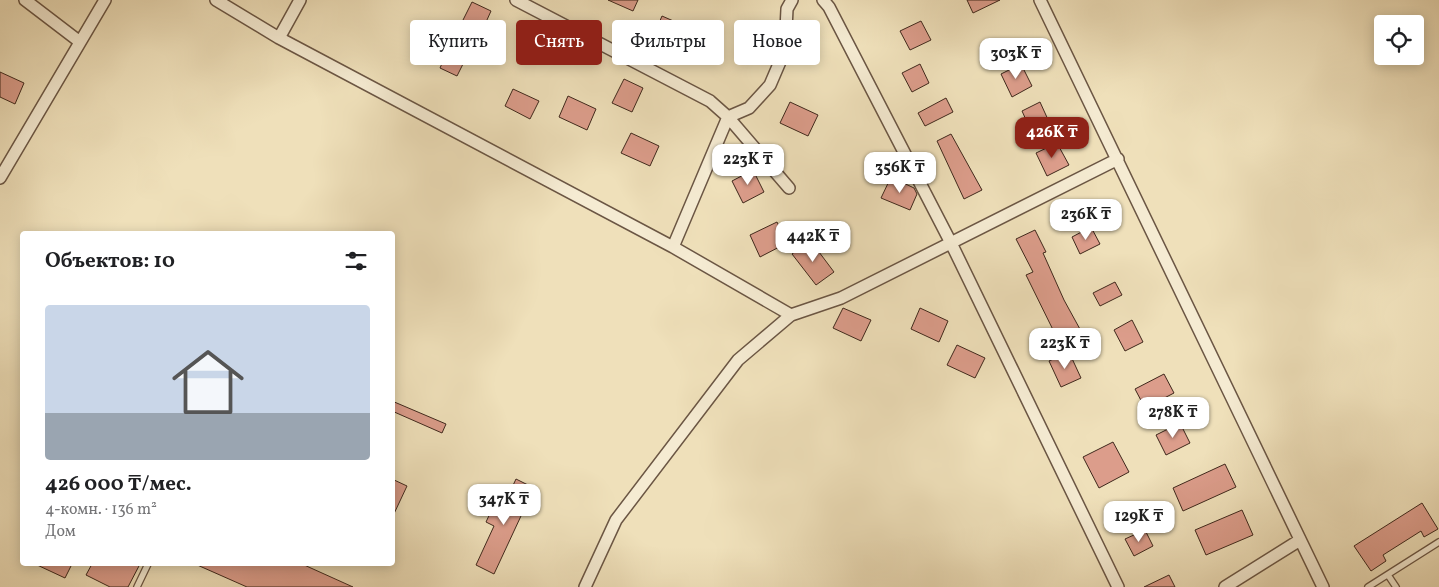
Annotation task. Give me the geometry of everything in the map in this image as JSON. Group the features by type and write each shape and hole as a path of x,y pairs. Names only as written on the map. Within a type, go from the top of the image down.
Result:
{"street":[{"path":"25,0 80,42"},
{"path":"0,178 105,0"},
{"path":"216,0 279,38 673,247 791,315"},
{"path":"279,38 300,0"},
{"path":"516,0 710,102 728,117 789,188"},
{"path":"673,247 728,117 749,108 770,85 785,50 787,9 792,0"},
{"path":"823,0 834,15 951,243 1118,587"},
{"path":"1040,0 1322,587"},
{"path":"585,587 616,520 738,360 791,315 841,298 1118,159"},
{"path":"1225,587 1300,540"}],"lane":[{"path":"1368,587 1439,542"},
{"path":"137,587 147,566"},
{"path":"1388,575 1396,587"}],"building":[{"path":"608,0 638,0 633,11"},
{"path":"967,0 1000,0 973,13"},
{"path":"472,2 491,11 487,20 463,20"},
{"path":"662,16 671,20 660,20"},
{"path":"921,21 931,40 910,50 900,31"},
{"path":"920,64 929,83 912,92 902,73"},
{"path":"1021,64 1032,86 1012,97 1001,74"},
{"path":"441,65 462,65 457,76 440,68"},
{"path":"0,72 24,83 15,104 0,97"},
{"path":"624,79 643,88 632,112 612,103"},
{"path":"513,89 539,101 530,119 505,106"},
{"path":"568,96 596,109 587,130 559,117"},
{"path":"946,98 953,112 925,126 918,113"},
{"path":"790,102 818,115 808,136 780,123"},
{"path":"1040,102 1050,124 1032,133 1022,111"},
{"path":"631,133 659,146 650,166 621,153"},
{"path":"951,134 982,190 964,199 937,141"},
{"path":"1057,143 1069,165 1047,176 1036,153"},
{"path":"753,170 764,192 743,203 732,181"},
{"path":"891,177 914,188 917,194 910,210 881,198"},
{"path":"777,222 787,243 760,257 750,235"},
{"path":"1091,227 1100,244 1080,254 1072,237"},
{"path":"1035,230 1046,252 1043,253 1064,300 1081,331 1059,342 1026,275 1033,272 1016,239"},
{"path":"810,240 834,272 816,285 792,254"},
{"path":"1115,282 1122,295 1100,306 1093,293"},
{"path":"843,308 871,320 861,341 833,328"},
{"path":"920,308 948,321 939,342 911,329"},
{"path":"1132,320 1143,342 1125,351 1114,330"},
{"path":"957,345 985,358 975,378 947,365"},
{"path":"1069,352 1081,378 1061,387 1049,361"},
{"path":"1164,374 1174,393 1145,408 1135,389"},
{"path":"395,402 446,424 442,433 395,412"},
{"path":"1180,423 1190,443 1166,455 1156,435"},
{"path":"1113,442 1129,472 1099,488 1083,457"},
{"path":"1225,464 1236,487 1183,511 1173,488"},
{"path":"516,479 534,488 494,574 476,565 494,526 486,522 493,507 501,511"},
{"path":"395,480 407,486 395,512"},
{"path":"1422,503 1438,529 1424,537 1421,531 1383,555 1386,561 1371,571 1354,546"},
{"path":"1242,510 1253,535 1206,555 1195,530"},
{"path":"1145,530 1153,546 1134,556 1125,539"},
{"path":"39,566 71,566 65,578"},
{"path":"91,566 139,566 128,587 110,587 86,575"},
{"path":"200,566 306,566 353,587 247,587"},
{"path":"1169,575 1175,587 1144,587"}]}
